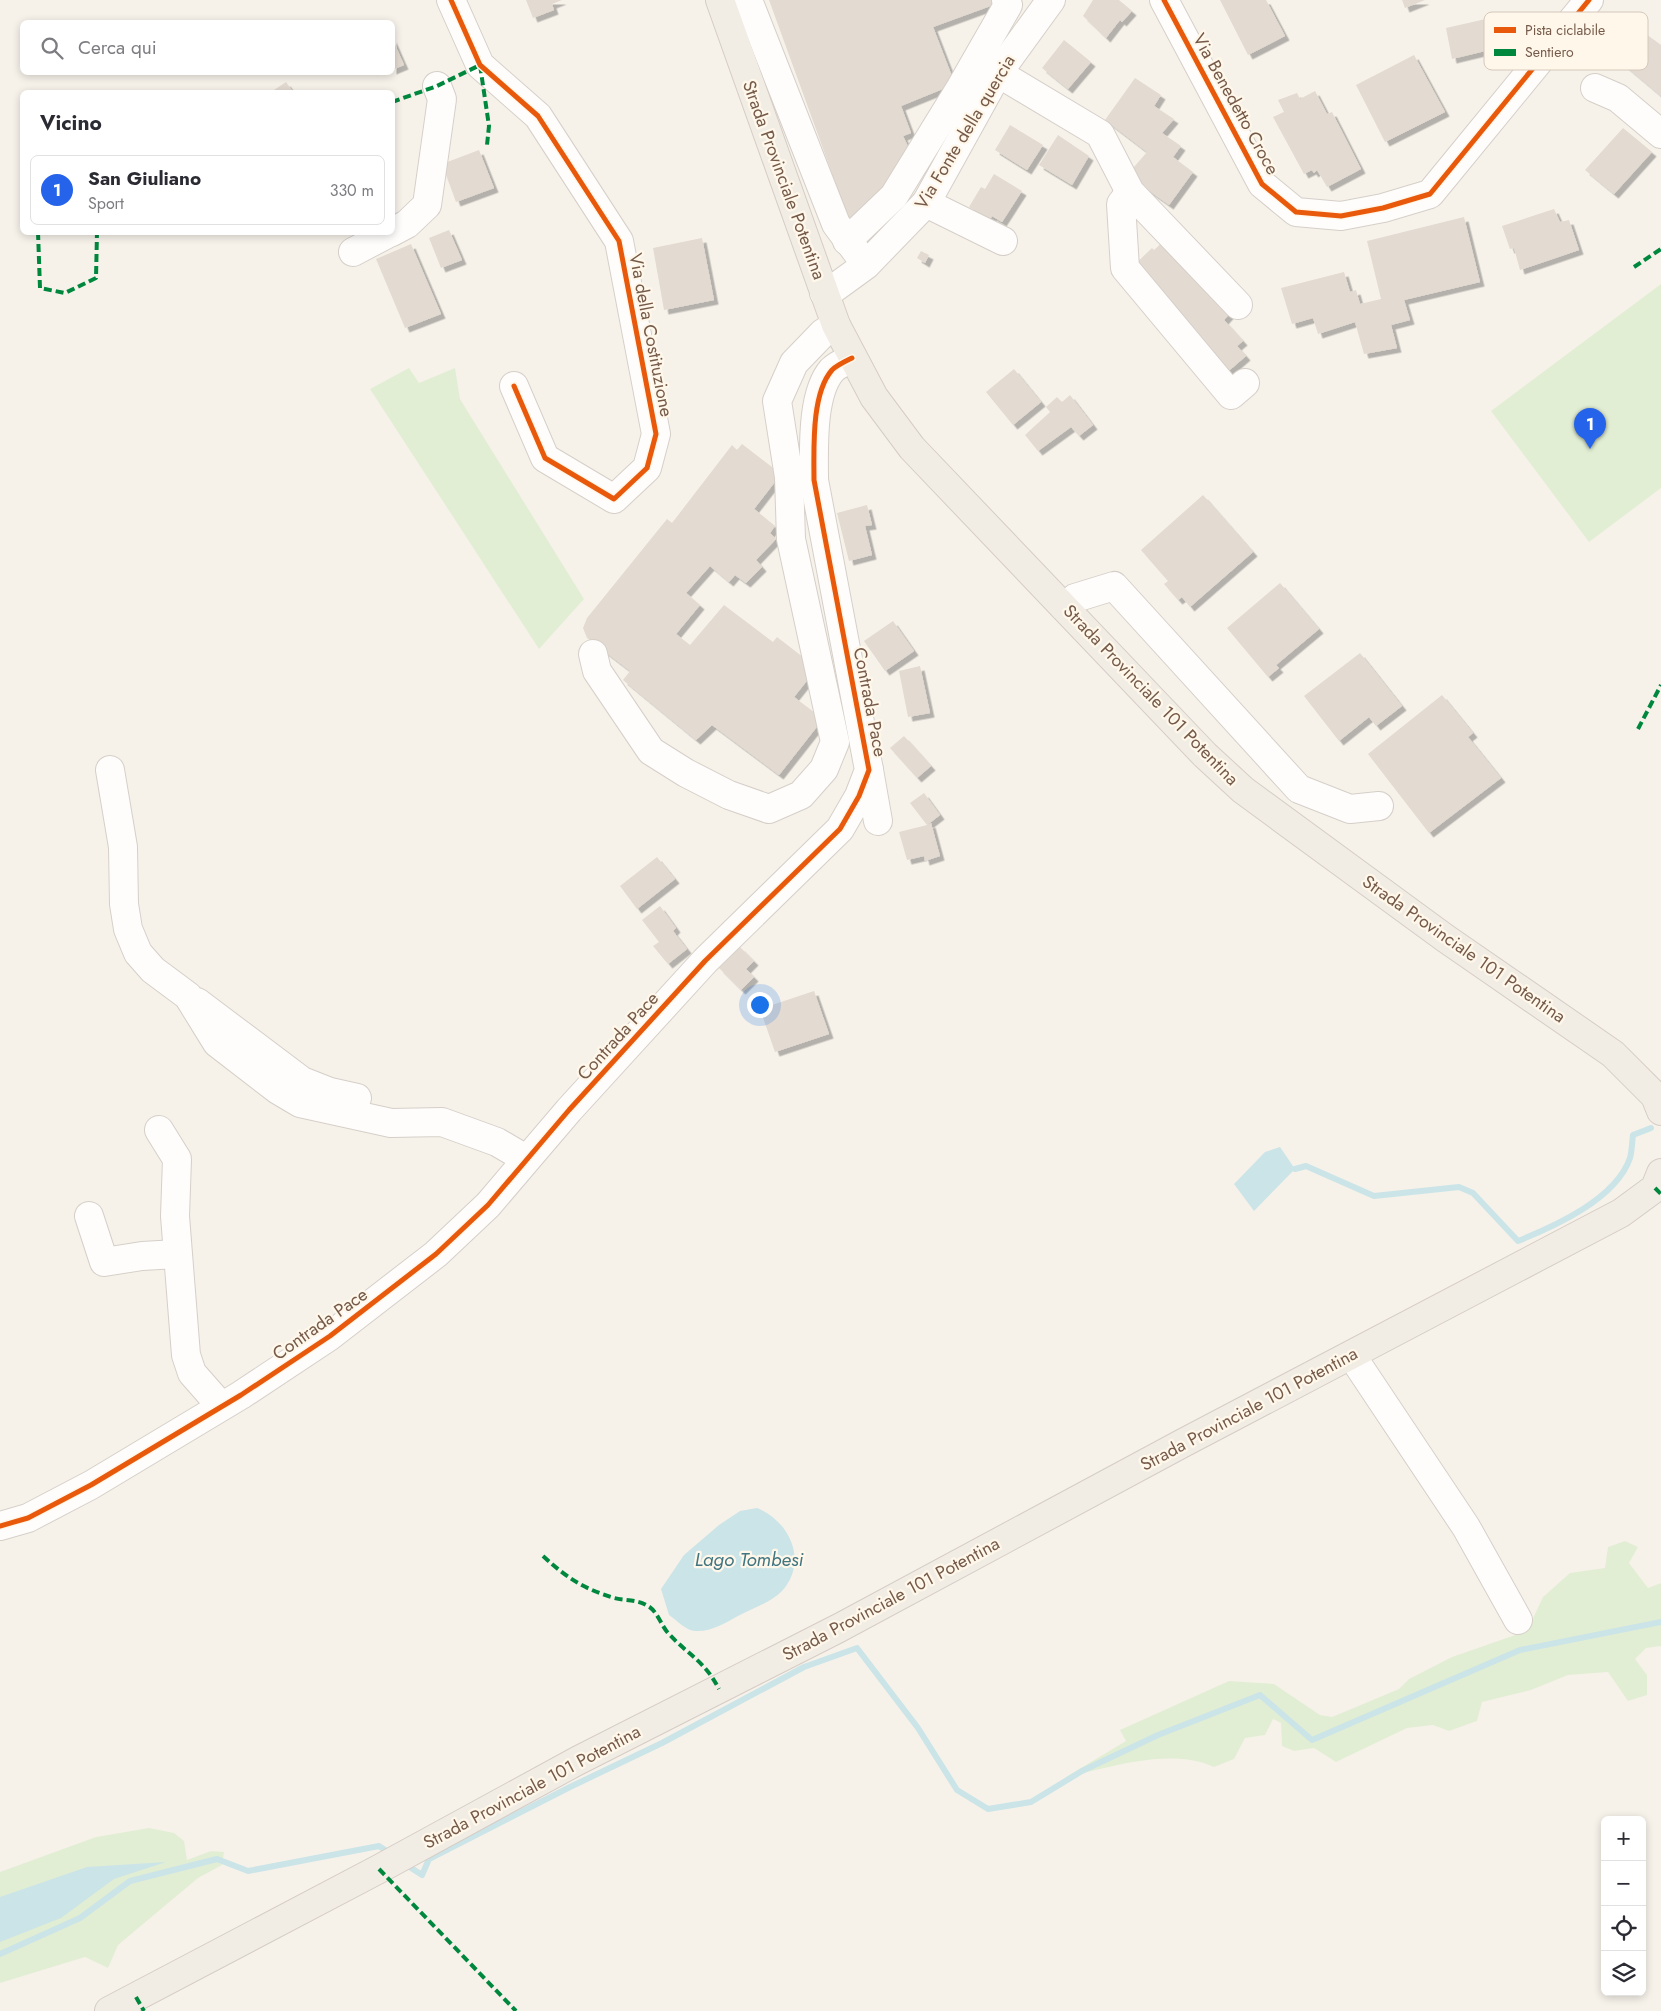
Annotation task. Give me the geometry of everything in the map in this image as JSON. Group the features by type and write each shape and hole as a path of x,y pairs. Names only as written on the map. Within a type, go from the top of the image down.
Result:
{"main road":[{"name":"Strada Provinciale Potentina","path":"720,0 836,325 852,358"},
{"name":"Strada Provinciale 101 Potentina","path":"852,358 874,397 912,448 1205,755 1243,790 1445,938 1613,1054 1655,1096 1661,1111"},
{"name":"Strada Provinciale 101 Potentina","path":"109,2011 401,1857 577,1761 850,1622 1183,1443 1352,1356 1621,1213 1655,1188 1661,1173"}],"street":[{"name":"Via della Costituzione","path":"451,0 480,65 538,116 619,242 656,434 647,468 614,499 545,458 514,386"},
{"path":"748,0 836,224 866,265"},
{"path":"848,241 894,196 1008,5 1006,0"},
{"name":"Via Fonte della quercia","path":"824,292 833,289 866,265 926,204 998,73 1051,0"},
{"name":"Via Benedetto Croce","path":"1164,0 1262,184 1296,212 1341,216 1383,208 1430,194 1532,70"},
{"name":"Via Benedetto Croce","path":"1579,12 1589,0"},
{"path":"998,73 1100,134 1130,192 1238,305"},
{"path":"395,230 407,224 427,205 442,99 436,86"},
{"path":"1595,88 1618,98 1661,134"},
{"path":"1130,192 1121,204 1125,268 1231,395 1245,383"},
{"path":"926,204 1003,241"},
{"path":"353,252 386,235"},
{"path":"593,654 596,671 651,751 686,773 729,795 769,809 801,795 824,769 835,742 791,540 789,477 777,401 794,362 823,333 836,325"},
{"name":"Contrada Pace","path":"0,1526 28,1518 78,1492 221,1406 330,1336 415,1271 488,1206 526,1159 705,961 840,829 859,796 869,770 814,480 814,448 820,393 832,370 852,358"},
{"path":"1064,607 1075,598 1114,586 1298,789 1350,808 1379,806"},
{"path":"110,770 123,847 124,904 128,929 138,953 153,970 188,996 218,1043 278,1090 300,1103 391,1123 442,1122 496,1142 526,1159"},
{"path":"869,770 878,821"},
{"path":"159,1130 177,1159 175,1216 186,1355 192,1373 221,1406"},
{"path":"89,1216 104,1262 142,1256 178,1254"},
{"path":"1352,1356 1466,1527 1518,1620"}],"green space":[{"path":"1661,284 1661,488 1589,542 1491,411"},
{"path":"409,368 419,383 455,368 460,399 584,599 539,649 370,389"},
{"path":"1625,1541 1638,1547 1629,1563 1648,1588 1661,1583 1661,1646 1646,1648 1635,1659 1647,1675 1647,1695 1628,1701 1608,1672 1568,1675 1531,1690 1482,1702 1477,1721 1449,1731 1433,1725 1407,1728 1336,1762 1314,1748 1294,1751 1282,1746 1281,1723 1273,1719 1265,1735 1245,1738 1234,1759 1214,1767 1197,1761 1160,1759 1121,1764 1066,1777 1126,1741 1120,1730 1229,1681 1274,1684 1320,1715 1332,1717 1399,1689 1409,1679 1452,1657 1527,1631 1543,1597 1570,1573 1605,1568 1608,1547"},
{"path":"149,1828 174,1833 184,1841 187,1860 211,1851 224,1852 222,1865 198,1878 118,1945 108,1968 85,1957 0,1983 0,1872 96,1837"}],"water":[{"path":"1280,1147 1295,1169 1254,1211 1234,1184 1265,1152"},
{"name":"Lago Tombesi","path":"757,1508 769,1514 787,1533 792,1544 794,1556 794,1568 790,1580 773,1599 718,1626 707,1630 692,1631 669,1615 661,1589 684,1555 719,1525 740,1511"},
{"path":"166,1862 114,1879 61,1918 0,1942 0,1897 87,1867"}],"building":[{"path":"526,0 562,0 552,4 554,10 533,18"},
{"path":"769,0 995,0 996,4 933,27 955,84 901,106 911,133 903,136 911,153 902,156 906,164 886,190 849,220"},
{"path":"1093,0 1119,0 1132,11 1122,22 1120,20 1106,38 1083,16"},
{"path":"1220,0 1266,0 1285,36 1248,55"},
{"path":"1402,0 1425,0 1405,8"},
{"path":"1484,19 1484,51 1452,59 1446,28"},
{"path":"1648,35 1661,45 1661,96 1630,70 1648,70"},
{"path":"1064,40 1091,62 1068,89 1042,68"},
{"path":"395,45 404,65 395,69"},
{"path":"1414,55 1445,112 1385,142 1356,85"},
{"path":"1135,78 1161,95 1154,106 1174,119 1162,133 1181,146 1173,157 1193,172 1169,205 1127,175 1147,152 1105,120"},
{"path":"286,82 292,90 274,90"},
{"path":"1315,91 1327,114 1332,112 1361,169 1327,187 1317,170 1314,173 1312,170 1304,174 1273,117 1284,112 1278,100 1297,93 1300,99"},
{"path":"1010,125 1043,145 1027,170 995,150"},
{"path":"1623,128 1652,152 1614,194 1585,170"},
{"path":"1058,135 1089,156 1072,185 1039,165"},
{"path":"479,150 494,188 456,202 442,164"},
{"path":"994,174 1022,191 1002,222 992,216 990,220 969,207 981,187 985,189"},
{"path":"1554,209 1560,222 1569,220 1579,250 1520,270 1514,248 1510,249 1502,226"},
{"path":"1464,217 1480,282 1404,300 1410,320 1391,325 1397,348 1364,354 1355,322 1318,334 1313,318 1292,324 1281,288 1344,272 1350,292 1356,290 1360,304 1381,299 1367,241"},
{"path":"449,230 462,260 441,268 429,238"},
{"path":"702,238 714,300 664,310 653,248"},
{"path":"1167,238 1233,310 1224,320 1243,341 1237,346 1246,356 1224,375 1131,268 1152,248 1154,250"},
{"path":"411,244 441,314 405,328 376,259"},
{"path":"921,251 929,255 925,263 917,258"},
{"path":"1014,369 1041,402 1013,425 986,392"},
{"path":"1070,395 1093,425 1079,436 1071,427 1038,451 1025,435 1050,412 1046,407 1057,397 1062,402"},
{"path":"742,444 781,474 754,509 775,526 770,533 776,539 756,560 762,567 746,583 735,575 729,582 710,566 686,593 700,605 676,634 690,645 724,605 773,642 777,637 817,668 794,697 823,719 779,775 712,725 696,740 623,680 630,671 587,638 583,628 587,618 667,519 672,523 732,445 737,450"},
{"path":"1203,495 1253,552 1190,607 1182,597 1178,600 1164,584 1168,581 1141,550"},
{"path":"867,505 872,525 865,526 872,555 849,561 837,513"},
{"path":"1280,583 1319,629 1276,665 1279,668 1268,677 1227,628"},
{"path":"893,621 914,651 885,671 864,641"},
{"path":"1360,653 1402,706 1376,726 1369,717 1339,741 1304,696"},
{"path":"920,666 930,713 908,717 899,671"},
{"path":"1442,695 1473,733 1468,737 1501,778 1429,833 1368,754"},
{"path":"904,736 931,766 917,778 890,748"},
{"path":"924,793 940,815 927,825 910,803"},
{"path":"931,823 940,856 925,861 924,856 907,860 899,832"},
{"path":"657,857 675,879 637,909 620,886"},
{"path":"660,906 676,928 673,931 687,949 668,964 653,946 659,942 642,920"},
{"path":"740,947 754,961 746,969 754,977 741,990 719,968"},
{"path":"814,991 829,1034 775,1052 760,1009"}],"waterway":[{"path":"1295,1169 1306,1166 1374,1196 1459,1187 1473,1193 1518,1241 1566,1219 1598,1198 1623,1173 1630,1158 1633,1135 1651,1128"},
{"path":"405,1864 422,1875 429,1859 570,1787 662,1743 804,1667 857,1648 918,1728 957,1790 988,1809 1031,1802 1082,1771 1158,1735 1260,1695 1312,1740 1520,1650 1661,1622"},
{"path":"0,1954 80,1918 130,1881 217,1859 248,1871 379,1846 391,1854"}],"marked path":[{"path":"395,101 437,86 480,65 489,126 487,145"},
{"path":"38,235 40,288 65,293 96,278 97,235"},
{"path":"1634,267 1661,249"},
{"path":"1638,729 1661,685"},
{"path":"1655,1188 1661,1194"},
{"path":"543,1556 584,1586 614,1598 640,1602 651,1608 675,1641 708,1671 719,1689"},
{"path":"379,1869 516,2011"},
{"path":"136,1997 144,2011"}],"cycle path":[{"path":"451,0 480,65 538,116 619,241 656,434 647,468 614,499 545,458 514,386"},
{"path":"1164,0 1262,184 1296,212 1341,216 1383,208 1430,194 1532,70"},
{"path":"1579,12 1589,0"},
{"path":"0,1526 28,1518 91,1485 241,1395 330,1336 436,1254 488,1205 569,1110 705,961 840,829 859,796 869,770 814,480 814,438 817,407 825,380 834,368 852,358"}],"place":[{"name":"San Giuliano","path":"1590,449"}]}
